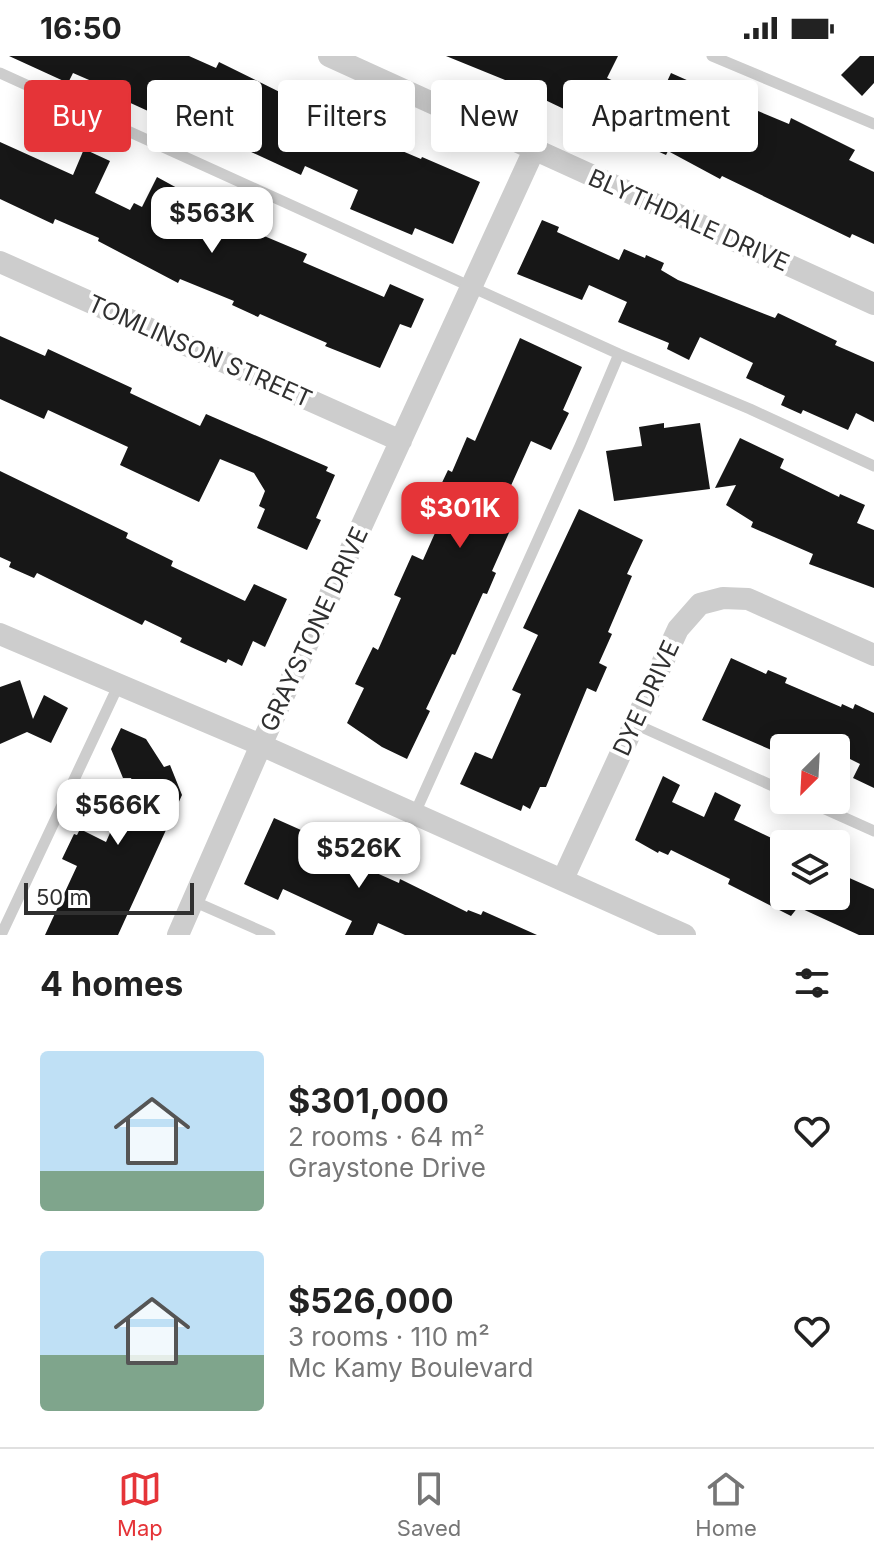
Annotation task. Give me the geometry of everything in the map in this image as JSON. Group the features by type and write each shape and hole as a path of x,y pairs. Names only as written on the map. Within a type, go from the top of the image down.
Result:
{"street":[{"name":"BLYTHDALE DRIVE","path":"329,56 431,103"},
{"name":"GRAYSTONE DRIVE","path":"178,935 261,745 533,152"},
{"name":"BLYTHDALE DRIVE","path":"538,152 874,304"},
{"name":"TOMLINSON STREET","path":"0,262 401,441"},
{"name":"DYE DRIVE","path":"563,879 678,629 700,604 723,598 748,599 874,655"},
{"path":"0,634 261,745 685,935"}],"lane":[{"path":"712,56 874,124"},
{"path":"0,73 619,354 874,466"},
{"path":"415,813 619,354"},
{"path":"1,935 119,684"},
{"path":"635,724 770,785"},
{"path":"836,814 874,831"},
{"path":"193,901 270,935"}],"building":[{"path":"9,56 189,56 216,68 219,62 255,80 147,80 147,111 131,103 131,80 89,80 73,73 70,80 61,80"},
{"path":"446,56 618,56 607,78 611,80 563,80 563,109 547,101 547,80 505,80"},
{"path":"860,56 874,56 874,83 862,96 841,75"},
{"path":"671,73 687,80 668,80"},
{"path":"262,83 278,91 278,152 404,152 480,182 453,244 415,228 412,235 350,209 358,190 305,166 301,175 251,152 262,152"},
{"path":"758,111 789,124 791,118 855,150 849,160 874,172 874,244 852,234 850,238 722,176 720,179 670,152 758,152"},
{"path":"0,142 73,175 83,152 90,152 110,161 95,193 130,210 134,203 142,207 157,177 210,206 207,212 307,254 303,262 384,297 390,284 424,299 411,328 400,324 380,368 325,346 327,343 260,314 258,317 232,305 234,301 180,279 178,283 98,241 99,238 55,219 53,224 0,199"},
{"path":"542,220 559,227 557,232 619,260 624,249 645,258 646,255 664,263 661,270 678,280 775,318 778,313 837,341 835,345 874,362 874,422 856,413 848,430 803,410 801,414 781,405 785,396 746,378 753,363 700,337 689,360 667,349 669,343 618,322 627,302 589,285 582,300 517,274"},
{"path":"0,336 45,356 48,349 132,388 130,393 200,426 206,414 328,467 326,471 335,475 316,518 321,520 307,550 257,528 265,509 259,506 265,491 254,473 220,459 199,502 120,465 128,447 48,410 44,419 0,399"},
{"path":"520,338 582,367 563,410 569,413 551,450 531,441 500,510 516,517 492,571 496,573 487,594 483,593 455,655 452,654 407,759 382,747 347,723 364,688 355,684 373,647 378,650 401,598 394,595 412,555 423,560 439,524 429,520 444,493 438,491 448,470 452,472 467,437 475,441"},
{"path":"664,423 664,428 700,423 710,489 614,501 606,451 642,446 639,427"},
{"path":"740,438 784,459 780,468 839,497 840,494 865,505 857,523 874,530 874,588 809,564 813,554 751,527 753,522 726,505 736,485 715,488"},
{"path":"0,471 128,533 126,538 173,561 171,566 245,601 254,584 287,599 265,647 253,641 242,666 228,659 226,663 180,642 182,638 145,620 142,625 37,573 34,578 9,567 11,562 0,557"},
{"path":"579,509 643,540 627,574 632,576 608,632 612,634 599,663 607,667 596,692 587,688 546,787 540,787 530,809 523,805 521,811 460,784 475,752 492,759 521,694 512,690 538,635 523,628"},
{"path":"731,658 766,674 768,670 787,678 785,683 841,707 842,704 853,709 855,704 874,713 874,788 853,778 860,764 850,759 850,734 770,734 770,749 702,720"},
{"path":"20,680 33,719 44,695 68,708 51,743 27,732 0,744 0,687"},
{"path":"121,728 146,739 164,767 170,765 182,795 118,935 45,935 77,866 62,859 74,834 77,835 80,829 106,842 117,817 128,820 139,797 131,778 123,778 111,749"},
{"path":"663,776 680,785 672,802 704,817 715,792 741,805 734,820 770,837 770,905 728,884 730,879 671,850 668,855 658,853 635,840"},
{"path":"274,818 337,846 336,849 357,858 354,863 399,883 400,879 467,912 481,915 483,911 537,935 405,935 378,923 373,935 345,935 352,921 283,889 278,900 244,884"},
{"path":"850,878 874,889 874,935 859,935 805,910 850,910"},
{"path":"779,910 796,910 791,916"}]}
